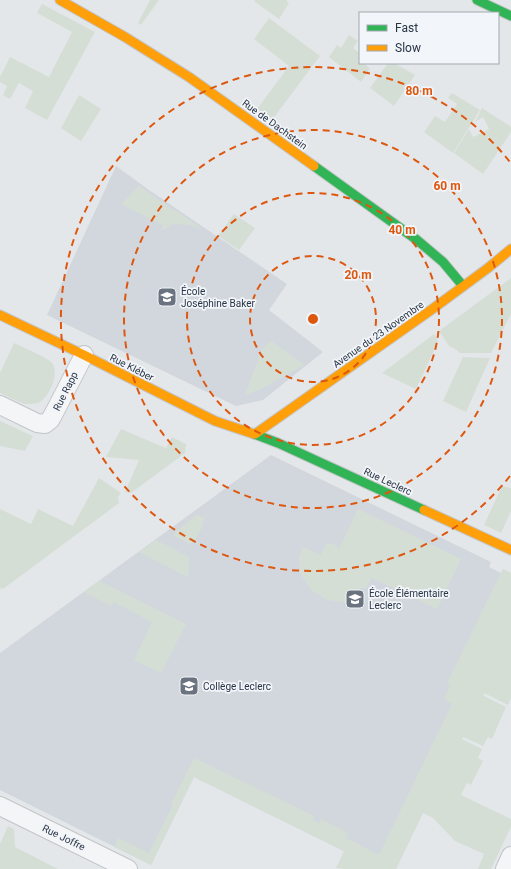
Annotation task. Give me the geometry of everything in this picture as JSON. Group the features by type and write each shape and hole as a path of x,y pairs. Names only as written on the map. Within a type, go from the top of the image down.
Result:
{"street":[{"name":"Rue de Dachstein","path":"60,0 125,37 202,86 417,240 443,262 463,286"},
{"path":"477,0 511,16"},
{"name":"Avenue du 23 Novembre","path":"255,434 431,310 511,249"},
{"name":"Rue Kléber","path":"0,315 84,355 214,421 255,434"},
{"name":"Rue Rapp","path":"0,405 37,423 45,424 53,415 84,355"},
{"name":"Rue Leclerc","path":"255,434 292,449 511,550"},
{"name":"Rue Joffre","path":"0,806 128,869"},
{"path":"505,869 511,856"}],"shaded area":[{"path":"150,0 159,0 141,25 138,23"},
{"path":"286,0 289,3 279,19 254,1"},
{"path":"42,4 95,32 47,120 25,108 33,91 19,83 10,99 3,95 7,86 0,82 0,77 10,57 49,77 72,32 37,13"},
{"path":"269,18 320,56 272,120 257,109 289,66 254,39"},
{"path":"349,35 358,41 353,48 359,52 359,64 364,64 370,68 361,82 329,57 337,45 341,48"},
{"path":"387,64 396,64 415,75 394,106 370,88"},
{"path":"452,93 480,110 453,153 424,132 435,116 445,122 457,104 448,98"},
{"path":"79,95 101,109 81,141 61,128"},
{"path":"482,108 511,127 511,132 483,174 454,153 469,129 473,137 489,129 483,117 475,122"},
{"name":"École Joséphine Baker","path":"116,166 287,284 269,310 323,352 263,400 236,406 47,315"},
{"path":"139,186 202,229 193,227 192,225 175,224 169,225 169,227 161,230 163,225 121,204"},
{"path":"234,214 255,228 239,250 218,236"},
{"path":"511,278 511,314 491,353 460,353 449,346 439,331"},
{"path":"434,334 438,342 416,389 382,373"},
{"path":"271,341 304,365 261,389 245,395 262,349"},
{"path":"14,343 45,358 52,363 54,368 55,373 52,385 46,396 38,403 25,404 0,393 0,373"},
{"path":"463,357 490,358 466,412 443,401"},
{"path":"0,421 33,436 25,451 0,446"},
{"path":"121,429 166,448 172,437 186,444 185,453 131,493 125,492 139,460 106,457"},
{"name":"Collège Leclerc","path":"271,455 491,562 489,567 501,573 503,569 511,573 437,783 396,869 380,869 194,777 151,865 0,790 0,653"},
{"path":"99,478 121,493 118,497 119,503 3,589 0,588 0,509 31,524 38,509 73,526"},
{"path":"502,486 511,488 511,511 501,533 484,525"},
{"path":"358,509 461,559 437,609 372,578 366,588 355,589 349,595 348,603 328,600 311,590 300,573 299,557 303,547 321,555 325,545 330,543 339,549"},
{"path":"197,515 204,518 199,533 193,542 190,544 174,536 174,533"},
{"path":"156,540 189,557 188,577 139,552"},
{"path":"503,569 511,573 511,698 508,705 484,693 484,696 506,707 492,739 488,737 483,746 463,737 462,739 482,749 478,758 483,761 471,785 467,783 461,795 511,819 511,827 491,869 478,869 484,854 455,841 433,818 423,813 396,869 336,868 344,851 194,777 151,865 115,847 118,838 149,853 194,758 314,816 313,820 319,823 321,819 348,833 346,838 379,855 452,704 444,699 450,685 447,683"},
{"path":"99,581 186,624 161,673 134,660 152,622 114,602 111,606 84,592"},
{"path":"8,826 14,829 15,847 58,869 0,869 0,844"}],"traffic: fast":[{"path":"477,0 511,16"},
{"path":"314,166 417,240 443,262 463,286"},
{"path":"254,434 278,443 424,510"}],"traffic: slow":[{"path":"60,0 125,37 189,77 314,166"},
{"path":"255,434 431,310 511,249"},
{"path":"0,315 84,355 215,421 254,434"},
{"path":"424,510 511,550"}],"place":[{"name":"École Joséphine Baker","path":"167,297"},
{"name":"École Élémentaire Leclerc","path":"355,599"},
{"name":"Collège Leclerc","path":"189,686"}]}
